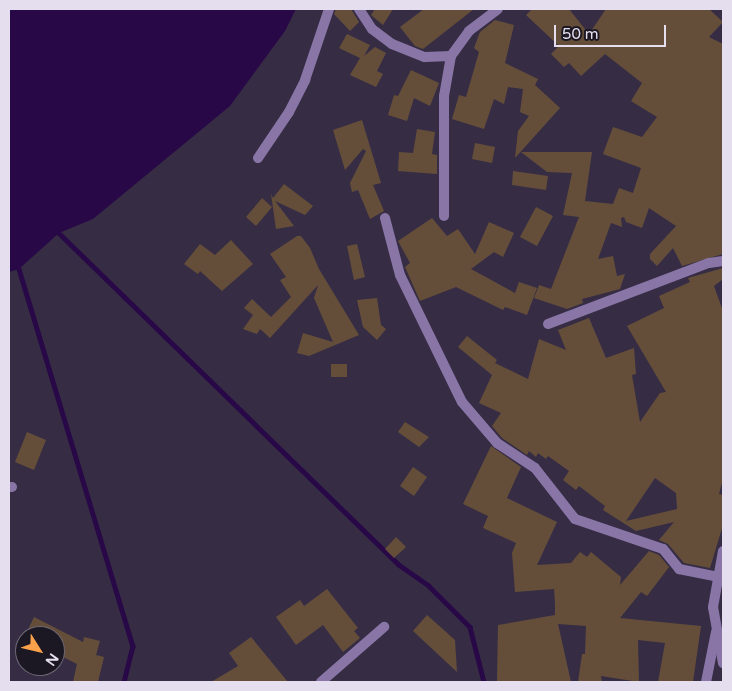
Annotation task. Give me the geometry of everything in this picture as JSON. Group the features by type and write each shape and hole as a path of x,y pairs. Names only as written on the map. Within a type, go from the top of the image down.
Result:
{"street":[{"path":"258,158 289,112 305,80 328,9"},
{"path":"359,9 372,30 392,44 424,57 451,56"},
{"path":"444,216 444,96 451,56 469,31 498,9"},
{"path":"385,218 400,275 462,402 497,443 535,468 574,519 663,549 679,569 719,577"},
{"path":"548,324 709,263 723,261"},
{"path":"723,551 713,607 723,663"},
{"path":"706,682 717,626"},
{"path":"321,682 384,627"}],"shaded area":[{"path":"9,9 296,9 285,31 230,106 93,219 59,233 19,269 9,272"}],"building":[{"path":"336,9 351,9 359,22 350,31 334,14"},
{"path":"375,9 393,9 383,25 371,15"},
{"path":"424,9 474,9 423,49 415,46 400,27"},
{"path":"532,9 569,9 589,34 606,9 709,9 723,22 709,37 723,44 723,254 682,266 673,248 657,266 650,259 650,254 676,226 649,208 642,228 626,222 624,217 621,218 622,227 611,223 598,259 613,256 617,276 625,274 620,289 582,299 583,303 567,309 534,298 539,285 551,289 579,217 563,215 572,173 547,172 521,152 592,152 585,201 613,204 619,188 633,193 641,168 603,154 613,127 642,137 657,117 631,101 642,83 605,54 581,76 569,63 564,67 551,54 559,46 526,15"},
{"path":"495,20 514,25 505,63 538,79 535,85 560,108 515,158 518,131 529,116 520,112 523,89 508,87 504,104 494,99 484,129 452,119 459,95 466,97 479,52 474,48 480,32"},
{"path":"347,34 370,45 364,56 375,47 386,53 377,71 383,74 376,87 350,75 360,58 339,48"},
{"path":"411,70 439,83 430,106 414,98 407,121 388,115 394,95 398,96"},
{"path":"362,120 381,183 373,185 384,211 370,219 358,190 352,192 350,183 366,151 363,149 345,170 333,130"},
{"path":"417,129 435,132 432,154 437,155 437,174 398,171 399,152 413,153"},
{"path":"475,143 495,147 492,163 472,159"},
{"path":"513,171 548,176 546,190 512,185"},
{"path":"284,184 313,206 305,215 275,201 294,226 276,229 271,194 273,198"},
{"path":"262,198 272,207 256,226 246,217"},
{"path":"536,207 553,216 537,246 520,237"},
{"path":"432,218 447,236 458,229 475,254 489,222 514,233 503,257 494,252 471,269 515,293 519,282 537,288 527,315 505,307 503,310 456,287 420,301 405,267 410,263 398,241"},
{"path":"297,236 301,236 310,248 319,269 359,335 309,356 297,353 303,333 333,342 314,298 318,285 270,338 260,329 257,334 243,329 253,315 244,308 252,299 271,317 291,297 280,280 286,277 270,254"},
{"path":"231,240 253,264 222,291 200,271 198,274 184,264 200,244 215,255"},
{"path":"357,244 365,277 354,280 347,246"},
{"path":"723,268 723,279 714,286 723,311 723,479 719,494 723,495 723,525 710,568 684,563 668,544 659,540 674,522 636,531 603,510 605,506 579,486 576,490 563,480 569,471 548,456 546,459 538,453 536,457 529,451 527,455 502,438 492,426 501,413 479,403 492,375 458,347 467,336 497,360 495,363 528,379 539,339 566,350 558,330 589,318 606,358 634,348 636,374 632,375 640,422 660,393 666,392 627,326 664,308 659,296 690,282 688,278","holes":["655,478 676,493 677,509 626,521"]},
{"path":"377,298 381,325 386,329 377,340 363,327 357,300"},
{"path":"331,364 347,364 347,377 331,377"},
{"path":"405,422 429,437 419,447 398,432"},
{"path":"27,432 46,440 34,470 15,462"},
{"path":"491,446 521,467 507,498 557,522 537,565 571,563 580,552 587,557 591,552 621,577 620,585 649,551 659,555 669,567 647,596 641,592 620,618 701,626 693,682 658,682 665,643 638,640 639,682 601,676 602,682 578,682 582,654 585,654 586,626 558,624 571,682 497,682 498,625 555,615 555,604 554,589 515,592 512,553 516,543 483,528 488,516 463,504"},
{"path":"413,467 427,477 414,496 400,486"},
{"path":"396,537 406,547 394,558 385,549"},
{"path":"327,589 358,628 354,631 360,638 343,652 323,625 296,645 276,617 300,600 304,606"},
{"path":"427,615 455,640 457,672 413,631"},
{"path":"34,617 52,626 30,626"},
{"path":"65,633 83,642 84,637 100,641 96,655 104,657 98,682 73,682 77,664 65,658"},
{"path":"251,637 288,682 211,682 238,666 229,653"}],"waterway":[{"path":"59,233 398,564 429,586 470,627 484,682"},
{"path":"19,269 133,646 124,682"}]}
